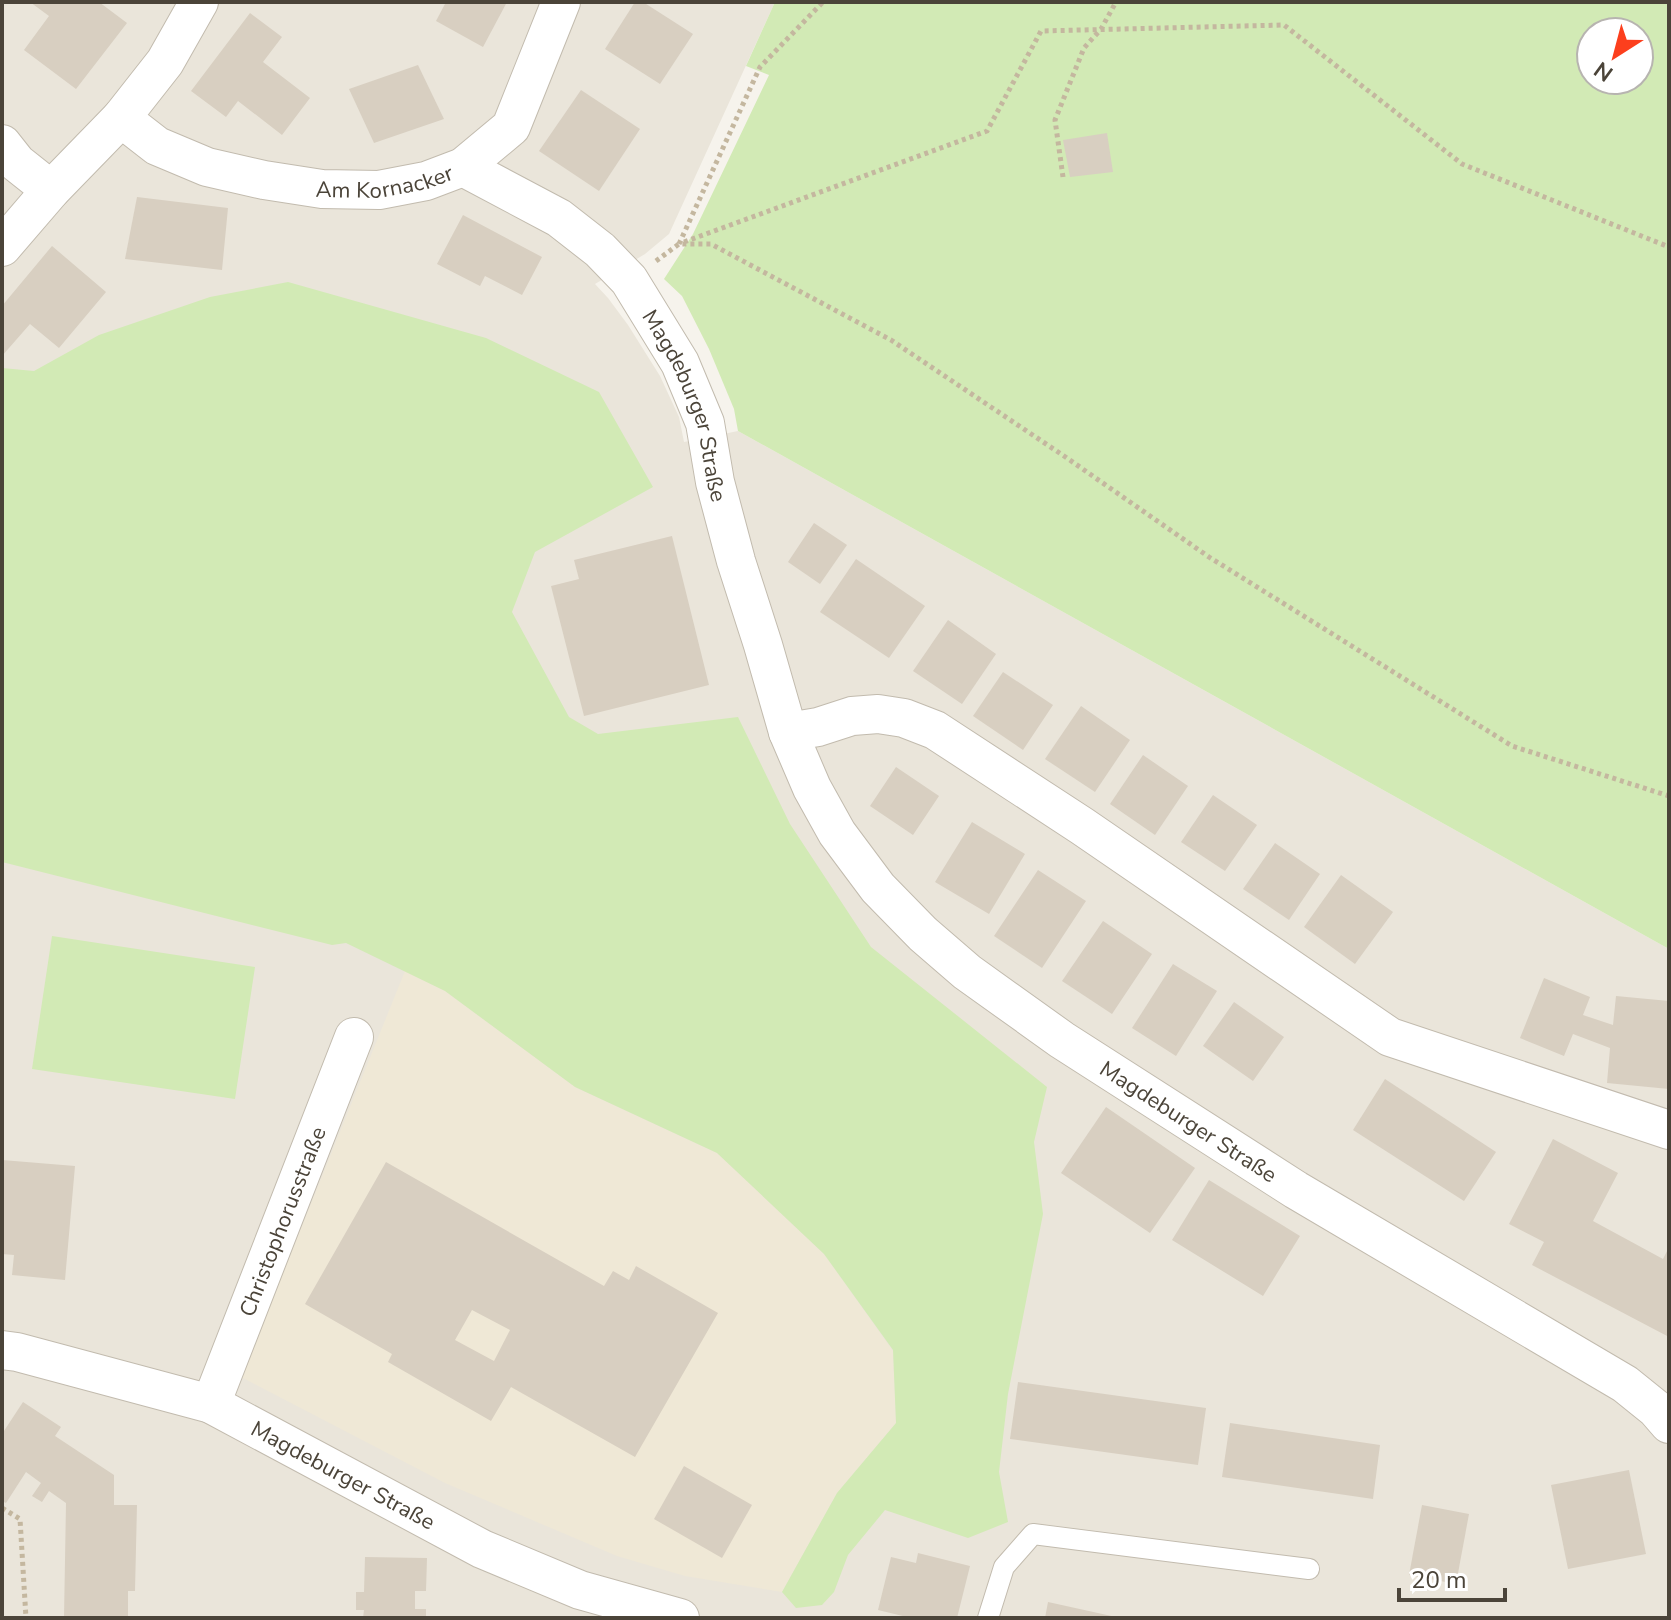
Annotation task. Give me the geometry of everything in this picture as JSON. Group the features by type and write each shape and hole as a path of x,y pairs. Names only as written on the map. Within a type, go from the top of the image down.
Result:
{"street":[{"path":"2,247 51,190 121,118 165,62 199,2"},
{"name":"Am Kornacker","path":"121,118 157,146 207,167 264,180 322,189 379,190 426,181 463,167 511,127 561,2"},
{"path":"2,144 17,163 51,190"},
{"name":"Magdeburger Straße","path":"463,167 559,218 600,250 629,280 680,363 705,423 715,482 736,561 788,732 812,788 837,833 878,888 923,934 967,972 1062,1040 1283,1181 1625,1384 1665,1412"},
{"path":"788,732 818,727 852,716 878,714 904,718 935,730 1082,826 1390,1037 1669,1130"},
{"name":"Christophorusstraße","path":"211,1404 354,1037"},
{"name":"Magdeburger Straße","path":"2,1350 211,1404 482,1549 580,1590 680,1618"}],"lane":[{"path":"988,1618 1004,1567 1033,1534 1309,1569"}],"path":[{"path":"679,244 760,67 823,2"},
{"path":"1063,177 1055,120 1084,48 1101,29 1116,2"},
{"path":"629,280 679,244 987,131 1041,31 1101,29 1284,25 1462,164 1669,247"},
{"path":"679,244 711,244 891,340 1209,557 1512,746 1669,796"},
{"path":"2,1508 20,1519 26,1618"}],"shaded area":[{"path":"2,2 775,2 669,234 645,254 595,284 628,325 660,376 679,417 684,442 738,431 1669,949 1669,1618 2,1618"},
{"path":"405,971 445,991 575,1087 717,1153 824,1254 893,1351 896,1423 837,1493 782,1592 685,1576 617,1556 445,1483 241,1377"}],"green space":[{"path":"775,2 1669,2 1669,949 738,431 734,409 709,349 682,296 664,279 693,234 769,75 746,66"},
{"path":"288,282 486,338 599,392 653,487 535,552 512,612 569,717 598,734 738,717 790,824 871,947 1047,1087 1034,1142 1043,1214 1008,1394 999,1472 1008,1522 968,1538 885,1510 848,1555 834,1592 822,1605 796,1608 782,1592 837,1493 896,1423 893,1350 824,1254 717,1153 575,1087 445,991 346,943 332,945 2,862 2,368 34,371 99,335 210,297"},
{"path":"52,936 255,967 235,1099 32,1069"}],"building":[{"path":"30,2 99,2 127,23 76,89 24,50 49,16"},
{"path":"446,2 507,2 483,47 436,21"},
{"path":"635,2 643,2 693,34 660,84 605,49"},
{"path":"250,13 282,37 263,62 310,98 282,135 238,101 226,117 191,91"},
{"path":"418,65 444,119 374,143 349,89"},
{"path":"581,90 640,129 599,191 539,151"},
{"path":"1107,133 1113,172 1070,177 1063,140"},
{"path":"137,197 228,208 222,270 125,259"},
{"path":"463,215 542,257 522,295 485,276 480,286 437,264"},
{"path":"52,246 106,292 59,348 30,324 2,356 2,306"},
{"path":"814,523 847,545 820,584 788,562"},
{"path":"672,536 709,685 584,716 551,586 579,579 574,560"},
{"path":"856,559 925,606 889,658 820,612"},
{"path":"948,620 996,654 962,704 913,671"},
{"path":"1003,672 1053,705 1023,750 973,716"},
{"path":"1081,706 1130,740 1095,792 1045,759"},
{"path":"1143,755 1188,786 1155,835 1110,804"},
{"path":"896,767 939,796 913,835 870,806"},
{"path":"1213,795 1257,825 1225,871 1181,842"},
{"path":"972,822 1025,854 989,914 935,882"},
{"path":"1275,843 1320,874 1289,920 1243,889"},
{"path":"1038,870 1086,901 1042,968 994,936"},
{"path":"1341,875 1393,912 1355,964 1304,927"},
{"path":"1103,921 1152,954 1112,1014 1062,981"},
{"path":"1173,964 1217,991 1176,1056 1132,1028"},
{"path":"1544,978 1590,997 1583,1015 1613,1025 1616,996 1669,1001 1669,1089 1607,1083 1610,1048 1573,1034 1564,1056 1520,1038"},
{"path":"1234,1002 1284,1037 1253,1081 1203,1046"},
{"path":"1385,1079 1496,1152 1464,1201 1353,1130"},
{"path":"1106,1107 1195,1168 1150,1233 1061,1173"},
{"path":"1553,1139 1618,1173 1593,1221 1663,1259 1669,1247 1669,1337 1532,1265 1544,1242 1509,1224"},
{"path":"2,1160 75,1166 65,1280 12,1275 14,1255 2,1254"},
{"path":"386,1162 604,1286 613,1271 629,1280 636,1266 718,1313 635,1457 511,1387 491,1421 388,1362 392,1354 305,1304","holes":["472,1310 510,1330 494,1361 455,1340"]},
{"path":"1209,1180 1300,1236 1263,1296 1172,1240"},
{"path":"1018,1382 1206,1408 1198,1465 1010,1439"},
{"path":"23,1402 61,1427 55,1436 114,1475 114,1505 137,1505 135,1591 128,1591 128,1618 64,1618 66,1503 49,1491 42,1502 32,1496 41,1483 26,1472 6,1503 2,1501 2,1434"},
{"path":"1230,1423 1380,1445 1373,1499 1222,1477"},
{"path":"684,1466 752,1505 722,1558 654,1519"},
{"path":"1629,1470 1646,1554 1568,1569 1551,1485"},
{"path":"1422,1505 1469,1514 1456,1584 1409,1575"},
{"path":"918,1553 970,1566 957,1618 911,1618 878,1610 891,1557 916,1563"},
{"path":"365,1557 427,1558 426,1591 415,1591 415,1609 426,1609 426,1618 363,1618 364,1610 356,1610 356,1592 364,1592"},
{"path":"1048,1602 1116,1617 1116,1618 1045,1618"}]}
